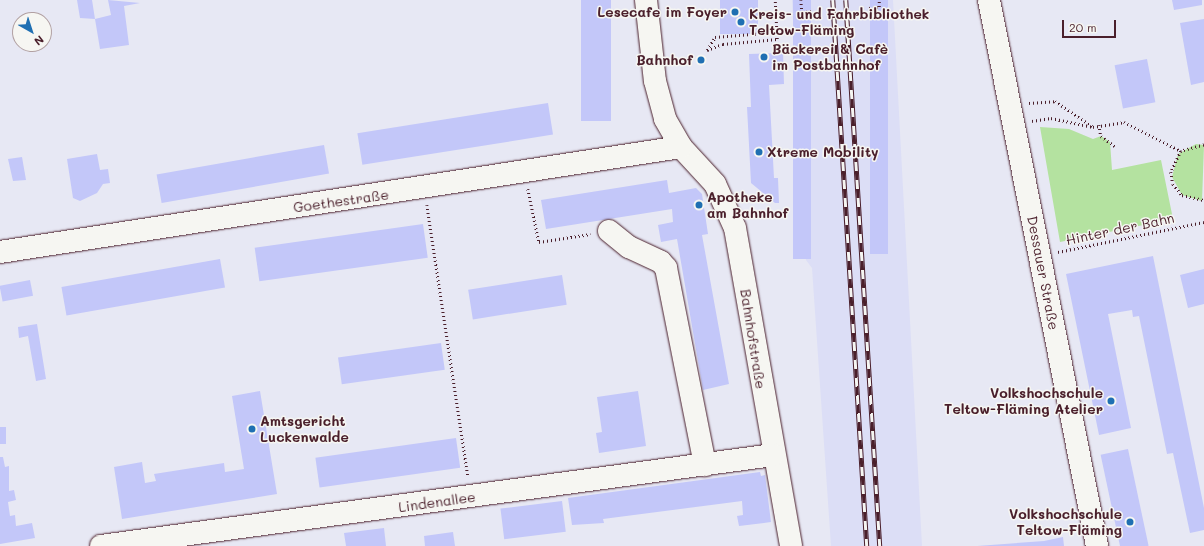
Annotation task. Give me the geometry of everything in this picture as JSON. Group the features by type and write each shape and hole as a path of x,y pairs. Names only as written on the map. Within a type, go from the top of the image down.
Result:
{"street":[{"name":"Bahnhofstraße","path":"646,0 655,81 665,119 681,147 715,184 735,228 773,455 791,546"},
{"name":"Dessauer Straße","path":"989,0 1097,546"},
{"name":"Goethestraße","path":"0,252 424,189 681,147"},
{"path":"608,231 629,247 661,262 666,268 705,465"},
{"name":"Lindenallee","path":"101,546 471,498 773,455"}],"path":[{"path":"775,0 777,32 777,39 723,44 707,50 715,37 777,32"},
{"path":"801,0 802,12 813,11"},
{"path":"869,8 879,7 879,0"},
{"path":"1012,115 1055,101 1093,127"},
{"path":"1012,115 1051,118 1093,127 1124,122 1181,151 1204,145"},
{"path":"1099,125 1101,136 1115,146"},
{"path":"1181,151 1172,169 1174,184 1188,198 1204,200"},
{"path":"525,173 539,242 608,231"},
{"path":"424,189 471,498"},
{"name":"Hinter der Bahn","path":"1040,255 1204,222"}],"shaded area":[{"path":"792,0 893,0 922,546 831,546 812,268 806,260"}],"green space":[{"path":"1040,127 1069,129 1093,139 1101,136 1110,142 1112,170 1161,160 1173,219 1060,242"},
{"path":"1196,144 1204,145 1202,201 1182,195 1172,177 1178,154"}],"building":[{"path":"77,0 92,0 95,19 80,18"},
{"path":"108,0 140,3 124,6 129,45 100,49 95,19 111,15"},
{"path":"581,0 611,0 611,121 581,121"},
{"name":"Kreis- und Fahrbibliothek Teltow-Fläming","path":"720,0 758,0 758,34 720,34"},
{"path":"793,0 811,0 811,259 793,259"},
{"path":"870,0 888,0 888,254 870,254"},
{"path":"1172,0 1202,0 1202,5 1174,10"},
{"path":"1204,19 1204,82 1191,85 1180,23"},
{"path":"783,53 784,84 769,85 774,178 778,178 779,203 775,203 751,183 747,107 751,107 749,54"},
{"path":"1147,59 1155,102 1123,108 1115,65"},
{"path":"548,103 553,135 362,165 357,133"},
{"path":"324,145 329,174 162,203 157,175"},
{"path":"97,154 100,170 108,169 110,183 103,184 97,193 80,201 73,198 67,159"},
{"path":"22,157 26,180 13,181 8,159"},
{"path":"667,180 669,193 696,188 702,194 708,234 702,235 729,384 703,390 677,239 661,242 658,225 673,222 672,209 546,229 541,200"},
{"path":"423,224 428,258 259,281 255,248"},
{"path":"1153,256 1204,508 1204,530 1190,533 1173,453 1167,454 1139,316 1133,317 1132,310 1108,314 1131,428 1099,435 1066,274"},
{"path":"220,259 225,288 66,316 61,287"},
{"path":"1204,269 1204,304 1188,308 1180,275"},
{"path":"562,275 567,305 473,319 468,290"},
{"path":"30,280 33,296 3,302 0,286"},
{"path":"37,324 46,379 36,381 28,336 19,338 18,327"},
{"path":"441,343 445,370 342,384 338,357"},
{"name":"Amtsgericht Luckenwalde","path":"260,391 277,494 122,519 114,467 142,462 145,483 156,481 154,474 224,463 225,472 244,469 232,396"},
{"path":"638,391 646,446 599,453 596,433 602,432 597,397"},
{"path":"0,427 6,427 6,444 0,444"},
{"path":"456,438 460,468 320,487 315,458"},
{"path":"1128,449 1149,546 1120,546 1101,455"},
{"path":"0,457 3,457 5,467 9,466 9,491 14,490 16,500 8,502 10,516 15,515 16,526 32,523 35,538 0,544"},
{"path":"760,472 761,476 765,475 771,522 739,526 737,516 743,515 742,501 603,519 604,523 572,525 568,498"},
{"path":"562,501 566,532 504,539 500,509"},
{"path":"384,528 386,546 346,546 344,533"},
{"path":"453,532 455,546 425,546 424,536"},
{"path":"1063,537 1064,546 977,546 1044,541"}],"railway":[{"path":"833,0 867,546"},
{"path":"846,0 880,546"}],"place":[{"name":"Lesecafe im Foyer","path":"735,12"},
{"name":"Kreis- und Fahrbibliothek Teltow-Fläming","path":"741,22"},
{"name":"Bäckerei & Cafè im Postbahnhof","path":"764,57"},
{"name":"Bahnhof","path":"701,60"},
{"name":"Xtreme Mobility","path":"759,152"},
{"name":"Apotheke am Bahnhof","path":"699,205"},
{"name":"Volkshochschule Teltow-Fläming Atelier","path":"1111,401"},
{"name":"Amtsgericht Luckenwalde","path":"252,429"},
{"name":"Volkshochschule Teltow-Fläming","path":"1130,522"}]}
